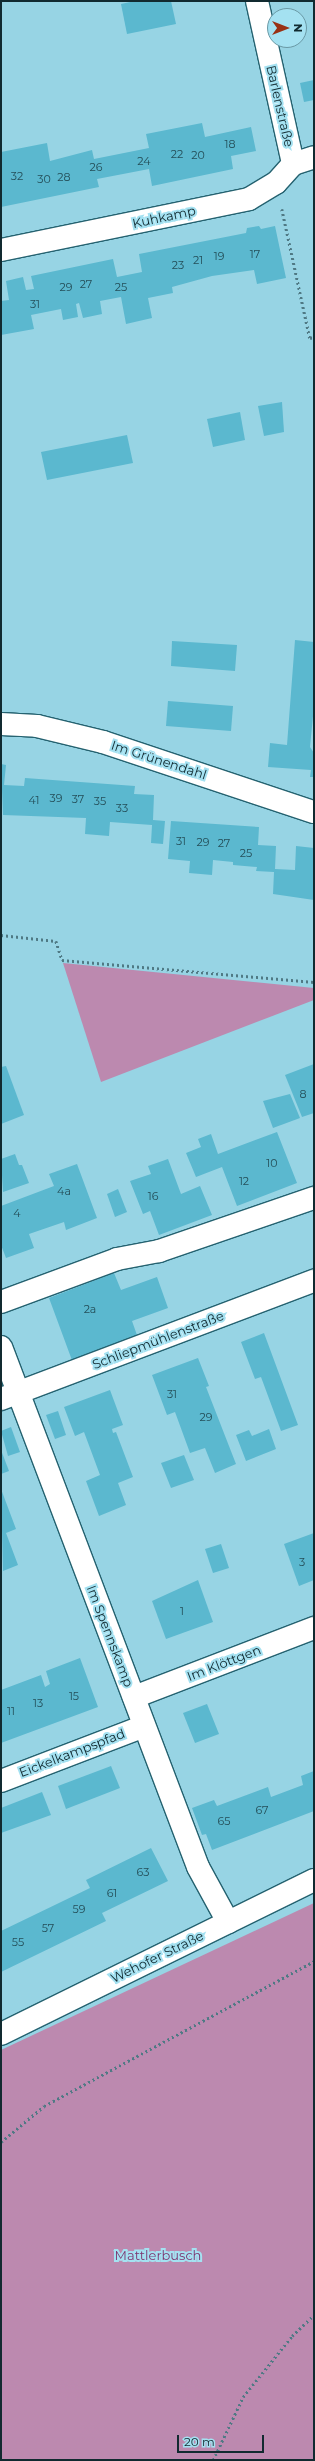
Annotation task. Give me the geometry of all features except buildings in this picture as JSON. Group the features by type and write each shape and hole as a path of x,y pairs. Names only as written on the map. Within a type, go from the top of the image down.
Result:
{"street":[{"name":"Barlenstraße","path":"257,1 293,164"},
{"name":"Kuhkamp","path":"1,250 249,200 276,183 293,164 314,157"},
{"name":"Im Grünendahl","path":"1,724 37,726 103,742 314,812"},
{"path":"1,1302 117,1259 159,1251 314,1198"},
{"name":"Schliepmühlenstraße","path":"10,1396 314,1281"},
{"name":"Im Spennskamp","path":"1,1347 10,1396 134,1698 198,1867 228,1922"},
{"name":"Im Klöttgen","path":"134,1698 314,1628"},
{"name":"Eickelkampspfad","path":"1,1781 144,1726"},
{"name":"Wehofer Straße","path":"1,2034 314,1880"}],"path":[{"path":"276,183 310,338 314,337"},
{"path":"1,935 56,941 62,960 314,982"},
{"path":"1,2142 44,2106 314,1961"},
{"path":"212,2460 244,2397 292,2336 314,2315"}],"green space":[{"path":"63,963 314,988 314,1000 101,1082"},
{"name":"Mattlerbusch","path":"314,1903 314,2460 1,2460 1,2050"}]}
